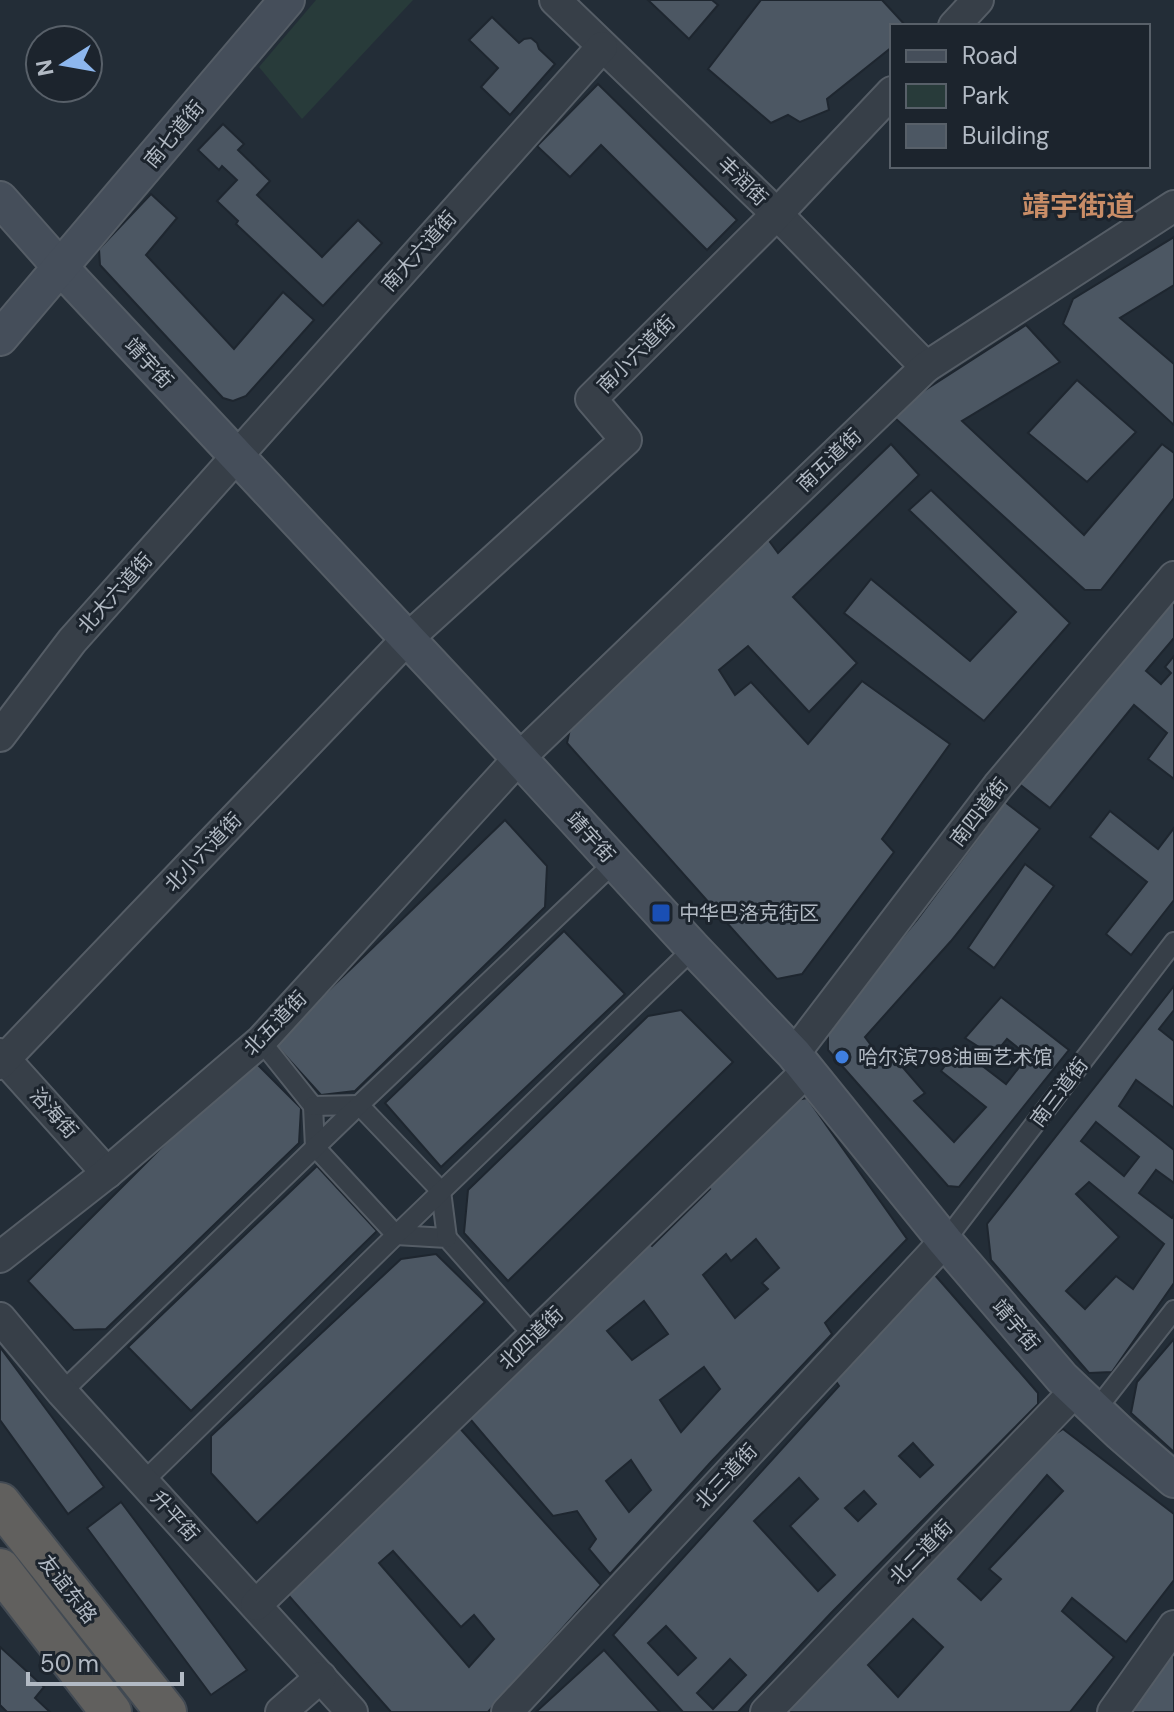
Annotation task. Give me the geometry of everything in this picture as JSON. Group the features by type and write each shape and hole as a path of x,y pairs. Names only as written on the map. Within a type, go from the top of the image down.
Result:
{"highway":[{"name":"友谊东路","path":"0,1503 166,1712"},
{"name":"友谊东路","path":"0,1569 111,1712"}],"main road":[{"name":"南七道街","path":"0,338 287,0"},
{"name":"靖宇街","path":"0,199 800,1062 945,1241 1062,1378 1174,1480"}],"street":[{"path":"956,24 978,0"},
{"name":"丰润街","path":"570,5 602,47 777,214 926,367"},
{"name":"南大六道街","path":"236,456 602,47"},
{"name":"南小六道街","path":"407,639 626,440 591,399 777,214 890,94"},
{"name":"南五道街","path":"519,758 926,367 1174,206"},
{"name":"北大六道街","path":"0,736 72,641 236,456"},
{"name":"南四道街","path":"800,1062 998,786 1174,577"},
{"name":"北小六道街","path":"2,1059 407,639"},
{"name":"北五道街","path":"0,1257 107,1173 261,1041 519,758"},
{"path":"62,1392 616,861"},
{"name":"南三道街","path":"945,1241 1174,942"},
{"path":"143,1482 694,947"},
{"path":"261,1041 313,1106 315,1147 396,1235 447,1238"},
{"name":"浴海街","path":"2,1059 107,1173"},
{"name":"北四道街","path":"256,1605 534,1336 800,1062"},
{"path":"313,1106 359,1105 441,1191 447,1238 534,1336"},
{"name":"北三道街","path":"507,1712 945,1241"},
{"path":"1086,1400 1174,1310"},
{"name":"升平街","path":"0,1318 62,1392 352,1712"},
{"name":"北二道街","path":"766,1712 1086,1400"},
{"path":"1113,1712 1174,1626"},
{"path":"281,1712 321,1677"}],"green space":[{"path":"316,0 413,0 302,119 259,67"}],"building":[{"path":"648,0 712,0 718,5 689,39"},
{"path":"761,0 882,0 904,24 890,24 890,49 827,99 829,110 800,122 788,115 771,123 708,69"},
{"path":"492,17 519,43 531,38 555,64 510,115 481,87 498,68 469,40"},
{"path":"598,84 737,220 707,250 601,145 570,177 537,146"},
{"path":"223,124 244,144 238,150 270,181 257,195 322,257 358,220 382,243 323,306 236,224 238,221 217,201 237,180 222,166 219,170 198,150"},
{"path":"151,194 177,218 146,255 234,349 283,292 314,320 246,396 233,401 223,398 100,265 99,249"},
{"path":"1174,237 1174,285 1120,318 1174,364 1174,425 1063,324 1073,299"},
{"path":"1026,325 1060,362 962,421 1084,535 1162,444 1174,453 1174,498 1101,590 1085,590 895,418 919,394"},
{"path":"1077,380 1136,432 1087,482 1028,433"},
{"path":"891,444 919,475 793,597 857,663 809,712 748,646 719,670 735,695 751,682 808,744 862,681 950,744 882,839 894,852 802,974 777,979 567,743 572,719 767,538 778,553"},
{"path":"931,490 1070,623 984,721 844,613 871,579 970,661 1016,612 909,510"},
{"path":"1174,588 1174,638 1146,671 1161,684 1171,673 1165,667 1174,656 1174,779 1148,759 1167,733 1134,705 1050,808 1018,783"},
{"path":"1005,802 1040,829 951,941 865,1037 885,1064 893,1056 925,1093 914,1101 954,1142 986,1107 941,1071 959,1048 1006,1084 1028,1056 1007,1039 993,1056 965,1038 1001,997 1069,1050 959,1187 948,1186 828,1050 828,1027 917,920"},
{"path":"1110,811 1158,849 1174,828 1174,900 1131,955 1106,934 1147,882 1090,837"},
{"path":"505,820 547,866 545,907 355,1091 321,1095 274,1043"},
{"path":"1025,864 1054,886 994,968 968,948"},
{"path":"564,931 625,994 441,1167 385,1103"},
{"path":"1174,986 1174,1010 1159,1029 1174,1041 1174,1108 1136,1080 1119,1106 1174,1150 1174,1183 1156,1170 1139,1193 1172,1218 1174,1215 1174,1283 1112,1372 1089,1373 991,1260 987,1224","holes":["1096,1122 1139,1157 1124,1176 1081,1141","1089,1182 1164,1244 1133,1289 1116,1276 1085,1309 1066,1291 1119,1237 1076,1194"]},
{"path":"681,1010 733,1062 508,1281 464,1233 468,1190 648,1016"},
{"path":"251,1058 301,1108 299,1143 106,1329 74,1330 28,1281"},
{"path":"807,1098 907,1239 825,1323 832,1334 610,1574 589,1549 596,1539 577,1511 553,1516 465,1413 643,1239 652,1246 710,1189 701,1179 786,1102","holes":["756,1239 779,1268 762,1283 768,1289 735,1318 703,1275 726,1254 731,1261","644,1301 668,1334 632,1360 607,1331","704,1367 720,1389 681,1432 660,1400","631,1460 651,1490 629,1512 606,1481"]},
{"path":"317,1166 377,1231 191,1411 128,1347"},
{"path":"436,1254 485,1302 257,1523 211,1473 211,1436 401,1259"},
{"path":"934,1274 1038,1393 1038,1404 831,1613 738,1712 683,1712 613,1635 839,1386 833,1377","holes":["913,1443 933,1465 920,1477 899,1456","799,1478 818,1499 790,1526 835,1575 818,1591 754,1521","864,1491 876,1504 858,1521 845,1508","666,1626 696,1658 678,1675 648,1643","730,1659 746,1675 713,1709 697,1693"]},
{"path":"1174,1339 1174,1452 1131,1413 1137,1382"},
{"path":"0,1347 104,1487 68,1514 0,1420"},
{"path":"456,1424 601,1585 488,1712 391,1712 289,1596 293,1577","holes":["393,1551 461,1627 474,1615 494,1639 469,1667 379,1563"]},
{"path":"1063,1429 1174,1514 1174,1580 1126,1642 1072,1598 1062,1611 1114,1657 1070,1712 784,1712 1046,1440","holes":["1047,1475 1063,1491 989,1569 1001,1579 981,1600 958,1579","913,1619 943,1647 898,1697 868,1665"]},
{"path":"121,1502 247,1670 211,1695 87,1528"},
{"path":"0,1647 44,1687 35,1698 50,1712 7,1712 0,1705"},
{"path":"604,1650 660,1712 536,1712"},
{"path":"1174,1651 1174,1712 1128,1712"}],"place":[{"name":"中华巴洛克街区","path":"661,913"},
{"name":"哈尔滨798油画艺术馆","path":"842,1057"}],"district":[{"name":"靖宇街道","path":"1078,206"}]}
